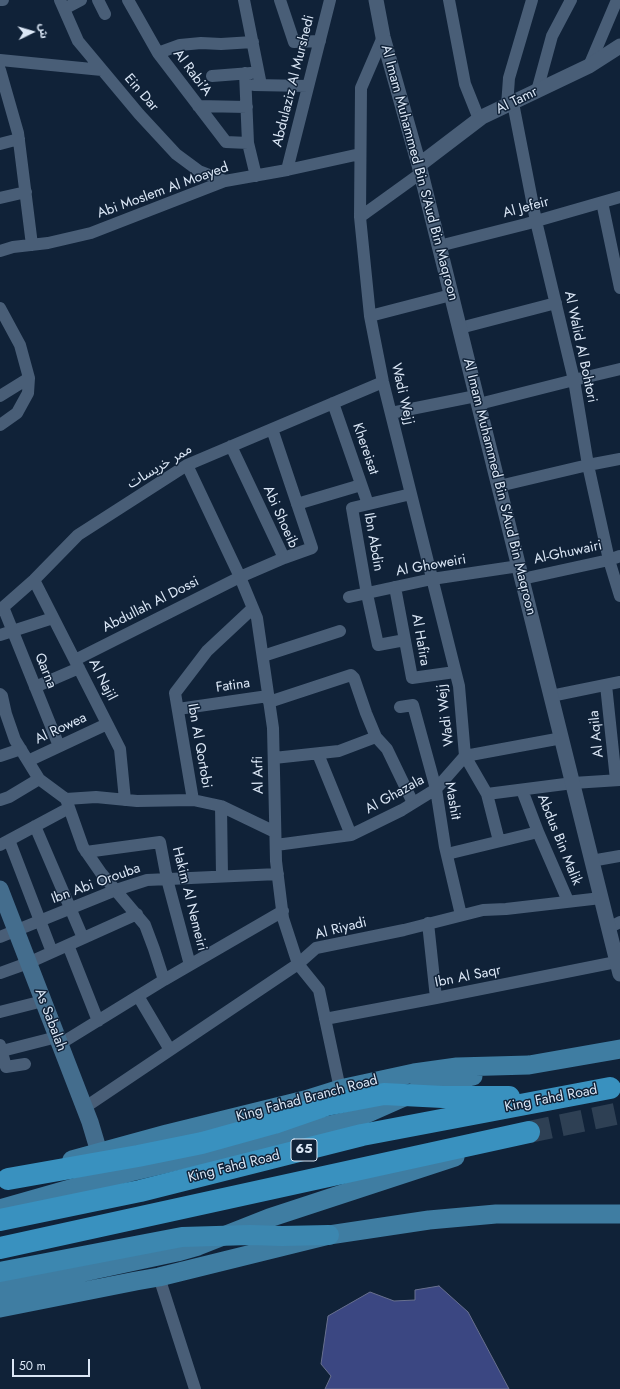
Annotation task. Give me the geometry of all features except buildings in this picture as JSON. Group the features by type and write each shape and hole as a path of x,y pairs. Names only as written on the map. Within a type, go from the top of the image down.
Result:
{"highway":[{"name":"King Fahd Road","path":"0,1220 140,1191 362,1135 610,1088 525,1097 443,1097 384,1094 326,1105 268,1125 202,1143 4,1180"},
{"name":"King Fahd Road","path":"0,1248 529,1132"},
{"path":"0,1272 182,1237 329,1235"}],"main road":[{"name":"As Sabalah","path":"0,889 84,1108 99,1152"},
{"name":"King Fahad Branch Road","path":"4,1180 99,1152 305,1100 340,1089 414,1073 457,1067 529,1064 620,1049"},
{"path":"0,1209 130,1172 352,1120 432,1085 529,1064"},
{"path":"0,1290 177,1252 198,1246 269,1218 529,1132"},
{"path":"0,1308 159,1277 329,1235 429,1220 496,1214 620,1214"}],"street":[{"path":"62,5 81,0"},
{"path":"98,0 105,14"},
{"name":"Al Rabi'A","path":"128,0 158,53 226,142 248,143"},
{"path":"244,0 261,85"},
{"path":"280,0 294,42 320,41"},
{"name":"Abdulaziz Al Murshedi","path":"287,170 330,0"},
{"name":"Al Imam Muhammed Bin S'Aud Bin Maqroon","path":"376,0 383,37 420,169 562,738 591,861 601,898 614,925 618,968"},
{"path":"449,0 465,84 479,119"},
{"name":"Al Walid Al Bohtori","path":"532,0 509,78 510,104 574,380 588,465 615,558 620,596"},
{"path":"537,91 552,36 571,0"},
{"path":"589,66 617,0"},
{"name":"Ein Dar","path":"62,5 78,41 139,114 176,154 199,171 225,181"},
{"name":"Wadi Wejj","path":"383,37 361,88 360,216 370,316 383,382 459,686 465,756"},
{"path":"158,53 180,45 253,42"},
{"name":"Al Tamr","path":"420,169 479,119 589,66 620,46"},
{"path":"0,60 102,70"},
{"path":"0,70 4,97 19,139 32,245"},
{"path":"245,79 259,72"},
{"path":"212,76 245,79 261,85 308,86"},
{"path":"245,79 248,143 256,176"},
{"path":"198,106 247,107"},
{"path":"0,144 19,139"},
{"name":"Abi Moslem Al Moayed","path":"0,251 13,246 48,243 91,233 225,181 287,170 360,154"},
{"path":"360,216 420,169"},
{"path":"0,198 26,192"},
{"name":"Al Jefeir","path":"439,246 536,221 620,197"},
{"path":"602,202 620,288"},
{"path":"370,316 451,295"},
{"path":"460,328 556,303"},
{"path":"0,308 5,327 20,345 29,378 28,393 16,413 0,425"},
{"path":"391,413 477,400 620,369"},
{"path":"0,396 29,378"},
{"name":"ممر خريسات","path":"2,608 34,580 78,535 187,465 383,382"},
{"name":"Khereisat","path":"333,403 368,504"},
{"path":"272,429 312,548 284,558"},
{"name":"Abi Shoeib","path":"231,446 284,558 240,577"},
{"path":"499,486 620,459"},
{"name":"Al Arfi","path":"187,465 240,577 257,618 273,728 276,845 283,918 298,964 319,990 340,1089"},
{"path":"297,504 361,485"},
{"name":"Ibn Abdin","path":"367,594 352,508 411,494"},
{"name":"Al-Ghuwairi","path":"520,572 615,558"},
{"name":"Al Ghoweiri","path":"349,597 432,579 520,572"},
{"name":"Abdullah Al Dossi","path":"35,687 240,577"},
{"name":"Al Najil","path":"34,580 120,749 125,800"},
{"name":"Al Hafira","path":"395,587 412,678 455,672"},
{"path":"367,594 378,645 405,640"},
{"name":"Qarna","path":"2,608 13,631 59,746"},
{"name":"Ibn Al Qortobi","path":"194,800 175,693 207,651 253,608"},
{"path":"0,635 53,618"},
{"path":"262,656 340,631"},
{"name":"Fatina","path":"178,708 269,699 351,675 354,678 376,737"},
{"path":"551,696 620,682"},
{"name":"Al Aqila","path":"606,685 618,780"},
{"path":"0,694 2,696 3,715 15,740 39,780 67,804 86,852 101,873 145,925 164,980"},
{"name":"Mashit","path":"400,707 413,705 436,789 447,854 461,915"},
{"name":"Al Rowea","path":"28,761 107,724"},
{"path":"274,758 340,751 376,737 387,749 413,803"},
{"path":"498,841 487,794 465,756 562,738"},
{"path":"0,756 21,749"},
{"path":"318,754 352,835"},
{"name":"Al Ghazala","path":"276,845 352,835 402,810 436,789 465,756"},
{"path":"0,800 9,797 39,780"},
{"path":"487,794 573,783 618,780"},
{"name":"Abdus Bin Malik","path":"522,790 568,902"},
{"path":"52,952 40,921 4,842 35,826 67,804 96,796 137,801 194,800 221,806 276,832"},
{"path":"221,806 222,876"},
{"path":"35,826 84,938"},
{"path":"447,854 538,832"},
{"name":"Hakim Al Nemeiri","path":"86,852 160,842 167,879 190,965"},
{"path":"591,861 620,856"},
{"name":"Ibn Abi Orouba","path":"0,937 116,890 147,880 278,874"},
{"name":"Al Riyadi","path":"84,1108 298,964 316,948 483,910 506,909 601,898"},
{"path":"26,1064 6,1067 1,1048 58,1040 98,1021 164,980 283,911"},
{"path":"0,973 28,963 136,914"},
{"path":"428,923 436,998"},
{"path":"68,945 98,1021"},
{"name":"Ibn Al Saqr","path":"325,1019 436,998 618,968"},
{"path":"138,996 170,1050"},
{"path":"0,1012 43,1001"},
{"path":"159,1277 195,1389"}],"tunnel":[{"path":"529,1132 620,1113"}]}
